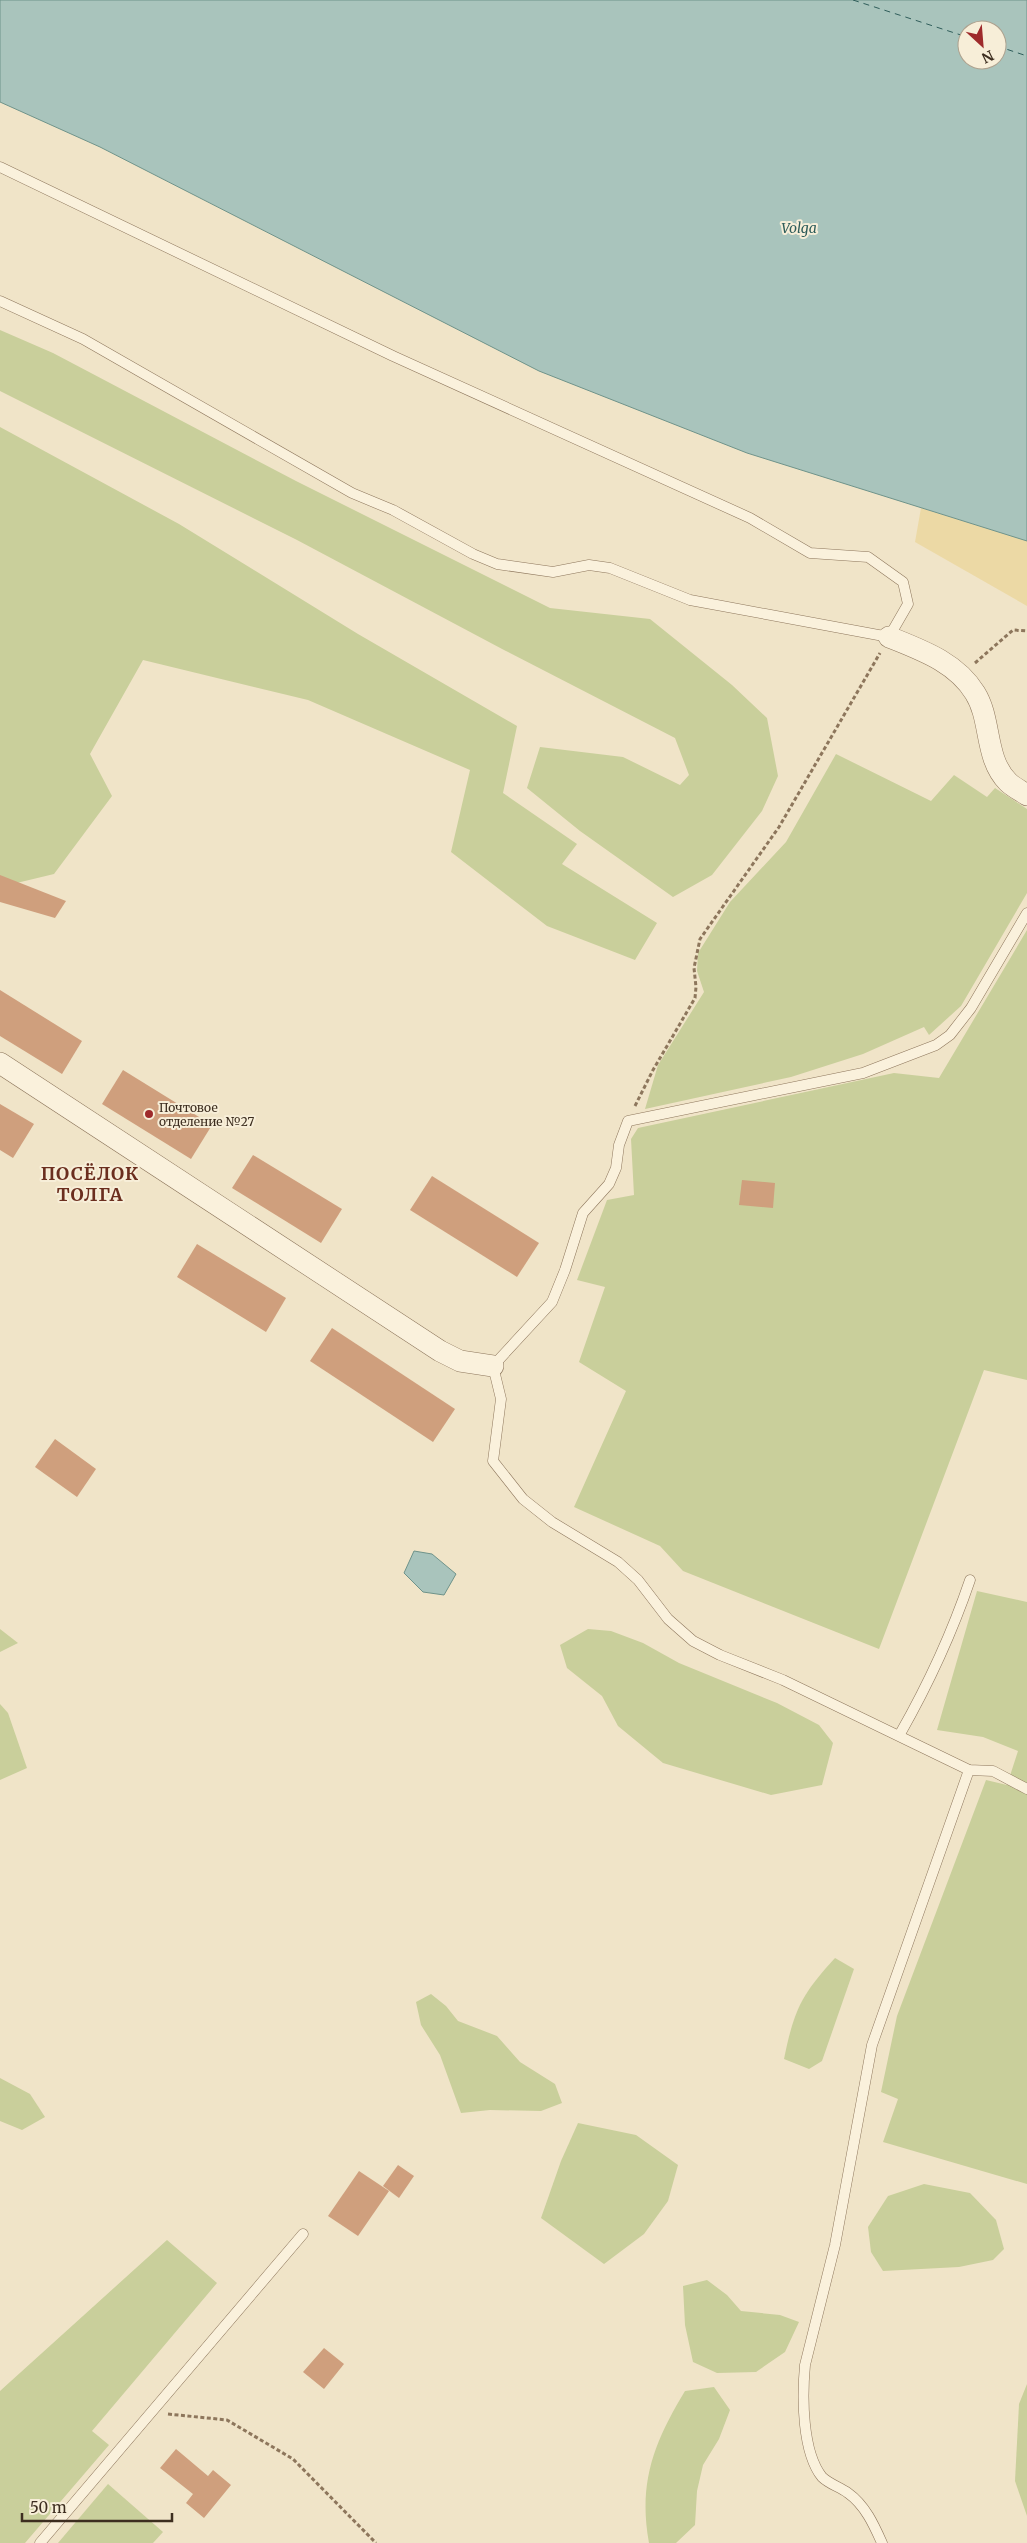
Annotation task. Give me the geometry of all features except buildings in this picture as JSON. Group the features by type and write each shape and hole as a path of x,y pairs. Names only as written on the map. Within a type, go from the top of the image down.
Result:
{"street":[{"path":"889,637 937,657 961,675 975,693 984,715 992,753 998,770 1009,783 1027,795"},
{"path":"0,1063 440,1350 460,1361 492,1366"}],"lane":[{"path":"0,167 393,356 750,518 810,553 868,557 903,582 908,604 889,637 690,600 610,568 589,566 553,572 497,564 473,554 393,510 352,493 83,339 0,301"},
{"path":"1027,913 971,1008 950,1035 936,1045 862,1073 628,1121 619,1145 616,1168 609,1184 583,1214 565,1270 552,1302 492,1366 501,1399 493,1461 523,1499 552,1522 618,1562 638,1580 668,1619 693,1641 720,1655 783,1680 841,1709 900,1734 970,1770 993,1772 1027,1789"},
{"path":"900,1734 932,1677 953,1630 970,1580"},
{"path":"882,2543 863,2507 850,2494 824,2478 815,2466 808,2449 803,2385 805,2366 835,2245 872,2045 970,1770"},
{"path":"40,2543 303,2234"}],"path":[{"path":"961,675 1013,630 1027,631"},
{"path":"628,1121 652,1070 695,998 694,968 700,939 779,827 889,637"},
{"path":"150,2412 227,2420 293,2459 376,2543"}],"green space":[{"path":"0,330 53,353 296,481 550,608 650,619 732,685 767,718 778,776 762,811 712,875 673,897 580,831 527,788 540,747 623,757 680,785 689,775 675,738 297,540 0,391"},
{"path":"0,427 179,524 358,634 517,726 503,793 577,844 562,864 657,923 635,960 547,926 451,852 470,770 308,700 143,660 90,754 112,796 54,874 0,887"},
{"path":"836,754 931,801 954,775 987,797 995,788 1027,809 1027,893 961,1006 929,1035 924,1027 863,1054 791,1077 645,1109 658,1065 704,992 697,971 698,953 730,902 786,842"},
{"path":"1027,930 1027,1380 984,1370 879,1649 683,1571 660,1546 574,1507 626,1391 579,1362 605,1287 577,1280 607,1200 634,1195 631,1139 638,1128 894,1073 939,1078"},
{"path":"977,1591 1027,1602 1027,2184 883,2142 898,2099 881,2092 897,2016 986,1780 1007,1785 1018,1751 983,1737 937,1730"},
{"path":"0,1629 18,1643 0,1652"},
{"path":"588,1629 611,1631 643,1643 679,1663 777,1703 819,1725 833,1743 822,1785 771,1795 663,1763 618,1726 602,1696 567,1668 560,1645"},
{"path":"0,1704 8,1713 27,1768 0,1780"},
{"path":"835,1958 854,1969 822,2061 809,2069 784,2059 791,2028 800,2004 814,1982"},
{"path":"431,1994 446,2006 458,2021 497,2036 520,2062 555,2084 562,2103 541,2111 490,2110 461,2113 440,2055 421,2025 416,2002"},
{"path":"0,2078 30,2094 45,2117 22,2130 0,2121"},
{"path":"578,2123 636,2135 678,2165 668,2201 644,2234 604,2264 541,2218 561,2161"},
{"path":"924,2184 970,2193 996,2220 1004,2249 993,2260 959,2267 883,2271 871,2252 868,2227 888,2196"},
{"path":"167,2240 217,2283 92,2431 109,2445 25,2543 0,2543 0,2391"},
{"path":"707,2280 727,2295 741,2311 780,2315 799,2322 785,2352 756,2372 717,2373 693,2362 685,2325 683,2286"},
{"path":"1027,2384 1027,2516 1015,2481 1019,2404"},
{"path":"714,2387 730,2410 719,2439 703,2465 697,2491 695,2525 676,2543 649,2543 646,2521 647,2482 657,2446 685,2391"},
{"path":"108,2484 163,2532 153,2543 58,2543"}],"sand":[{"path":"921,508 1027,541 1027,606 915,542"}],"water":[{"name":"Volga","path":"0,0 1027,0 1027,541 747,453 539,371 100,147 0,102"},
{"path":"414,1551 432,1554 456,1574 444,1595 423,1592 404,1573"}],"ferry route":[{"path":"853,0 957,34"},
{"path":"1007,49 1027,56"}],"place":[{"name":"Почтовое отделение №27","path":"149,1114"}],"district":[{"name":"ПОСЁЛОК ТОЛГА","path":"90,1183"}]}
